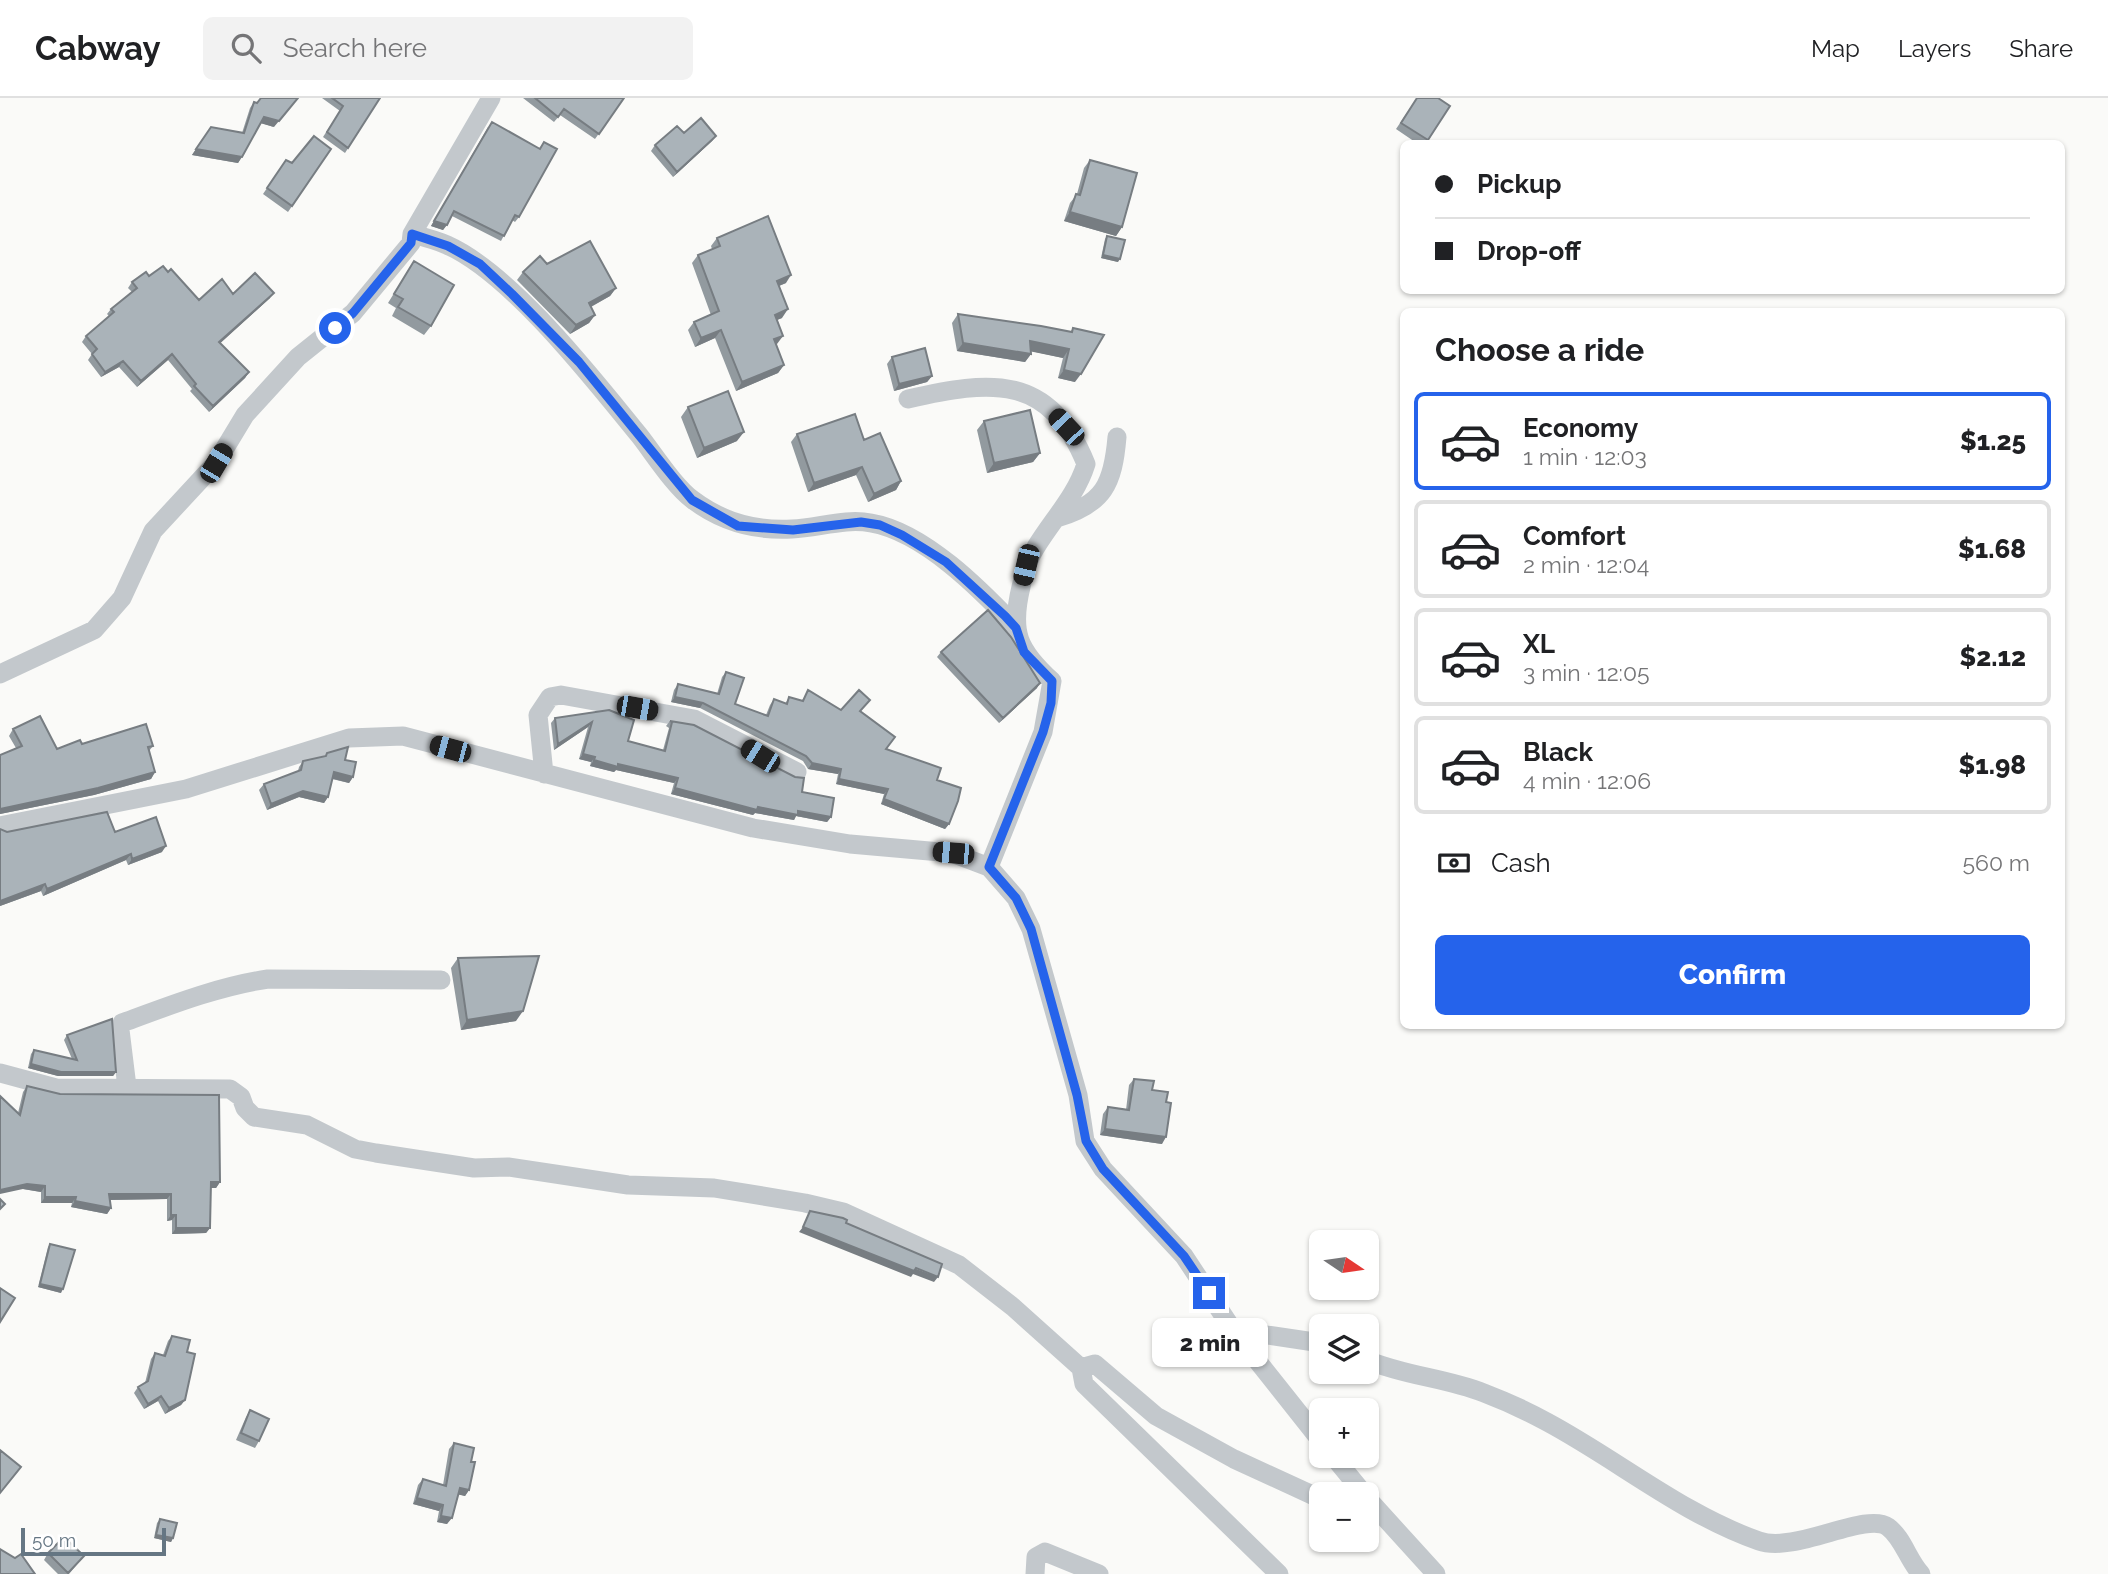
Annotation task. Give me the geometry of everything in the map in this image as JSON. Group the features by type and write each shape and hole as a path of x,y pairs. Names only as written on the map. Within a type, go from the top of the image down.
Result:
{"street":[{"path":"0,674 94,630 122,598 153,531 216,463 245,415 298,357 353,313 411,243 412,234 491,98"},
{"path":"412,234 459,252 480,264 512,294 579,362 692,500 738,526 793,530 861,522 880,525 929,549 1016,628"},
{"path":"908,399 958,390 1001,388 1029,392 1043,402 1066,427 1086,464 1080,483 1026,565 1016,610 1016,628 1024,652 1052,681 1051,703 1043,732 989,867"},
{"path":"1057,518 1095,501 1110,481 1115,467 1117,437"},
{"path":"544,774 538,715 550,697 561,695 694,719 797,772"},
{"path":"0,826 186,789 349,738 403,736 753,828 850,844 953,853 989,867 1016,898 1031,929 1077,1095 1086,1141 1103,1169 1184,1256 1233,1330 1309,1426"},
{"path":"127,1087 120,1030 122,1023 150,1013 247,982 268,979 441,980"},
{"path":"0,1073 56,1088 230,1089 241,1097 254,1116 307,1125 355,1149 474,1168 508,1167 628,1185 714,1188 786,1199 843,1212 960,1265 1013,1307 1081,1368 1084,1384 1279,1574"},
{"path":"1233,1330 1309,1341"},
{"path":"1081,1368 1095,1364 1156,1416 1234,1459 1309,1493"},
{"path":"1379,1365 1393,1371 1483,1392 1545,1421 1690,1509 1763,1542 1801,1541 1862,1523 1885,1524 1896,1534 1911,1564 1921,1574"},
{"path":"1379,1514 1436,1574"},
{"path":"1035,1574 1036,1557 1045,1552 1098,1574"}],"building":[{"path":"261,98 298,98 279,121 264,117 242,157 196,149 211,127 244,133 254,102 257,103"},
{"path":"332,98 380,98 348,148 327,132 343,106"},
{"path":"535,98 624,98 599,134 564,109 558,117"},
{"path":"1417,98 1438,98 1450,106 1428,140 1401,123"},
{"path":"701,118 716,136 677,172 655,145 677,126 684,133"},
{"path":"492,122 540,149 544,142 557,149 519,217 515,215 504,236 454,211 447,225 434,221"},
{"path":"314,136 331,149 292,206 267,188 286,160 292,163"},
{"path":"1090,160 1137,173 1122,227 1070,212 1076,194 1080,195"},
{"path":"768,216 791,275 777,281 788,309 775,315 783,336 774,339 784,365 742,382 721,330 701,338 694,322 719,311 698,255 720,246 717,238"},
{"path":"1107,236 1125,240 1120,259 1103,255"},
{"path":"590,241 616,288 589,303 595,315 576,325 523,272 540,256 547,264"},
{"path":"414,261 454,285 431,326 398,307 403,299 394,294"},
{"path":"163,266 168,272 171,269 199,300 222,279 233,294 255,273 274,293 219,342 249,372 213,406 194,386 196,384 172,354 141,381 123,361 105,372 92,354 97,349 86,336 114,312 111,309 137,288 132,282 146,272 149,276"},
{"path":"958,314 1072,332 1073,328 1104,335 1081,374 1064,370 1069,349 1030,341 1031,354 963,343"},
{"path":"925,348 932,376 899,384 892,357"},
{"path":"728,391 744,432 704,448 688,407"},
{"path":"1030,410 1040,453 994,463 984,421"},
{"path":"855,414 864,440 880,433 901,481 874,494 862,467 814,483 797,434"},
{"path":"988,610 1011,637 1040,683 1003,718 941,652"},
{"path":"726,672 744,678 735,704 768,716 774,699 787,704 789,697 803,701 808,690 841,710 859,690 870,700 860,711 895,737 886,749 941,768 937,780 961,788 949,824 884,799 888,789 839,779 841,769 812,763 806,756 703,703 675,697 678,684 719,694"},
{"path":"609,710 634,720 628,741 665,751 672,722 670,721 694,725 795,777 804,778 802,792 834,798 831,817 798,811 798,815 758,807 757,810 675,788 678,778 594,760 595,757 583,754 592,722 558,744 555,718"},
{"path":"40,716 57,749 80,740 82,744 146,724 153,746 148,747 155,772 98,788 0,809 0,755 22,746 13,729"},
{"path":"348,747 345,760 356,762 353,777 334,772 328,797 303,791 271,804 264,784 301,770 303,761"},
{"path":"107,812 115,832 156,817 166,846 132,859 131,854 47,889 45,884 0,901 0,829 7,832"},
{"path":"539,956 523,1011 467,1020 458,958"},
{"path":"112,1019 116,1072 61,1072 31,1064 34,1050 77,1060 67,1035"},
{"path":"1134,1079 1154,1081 1152,1090 1168,1092 1166,1102 1171,1103 1166,1137 1105,1129 1108,1107 1129,1110"},
{"path":"27,1086 60,1094 219,1095 220,1182 211,1182 210,1228 176,1228 176,1215 171,1215 171,1194 109,1194 111,1208 75,1201 76,1197 45,1197 45,1186 27,1184 0,1190 0,1096 20,1115"},
{"path":"810,1211 843,1218 847,1220 846,1223 942,1264 938,1277 916,1268 914,1271 803,1227"},
{"path":"50,1244 75,1250 63,1289 40,1284"},
{"path":"0,1288 15,1298 0,1322"},
{"path":"172,1336 190,1340 187,1352 195,1354 185,1400 169,1408 161,1396 148,1404 138,1387 148,1381 155,1353 165,1356"},
{"path":"250,1410 269,1419 259,1441 241,1433"},
{"path":"454,1443 474,1448 471,1462 475,1462 469,1490 460,1488 452,1518 441,1516 443,1505 417,1498 423,1479 446,1486"},
{"path":"0,1450 21,1467 0,1493"},
{"path":"160,1519 177,1523 173,1538 156,1535"},
{"path":"64,1537 84,1556 68,1573 48,1553"},
{"path":"0,1549 15,1558 21,1554 35,1574 0,1574"}],"route":[{"path":"335,328 353,313 411,243 412,234 448,246 480,264 579,362 692,500 738,526 793,530 861,522 880,525 929,549 1016,628 1024,652 1052,681 1051,703 1043,732 989,867 1016,898 1031,929 1077,1095 1086,1141 1103,1169 1184,1256 1209,1293"}]}
